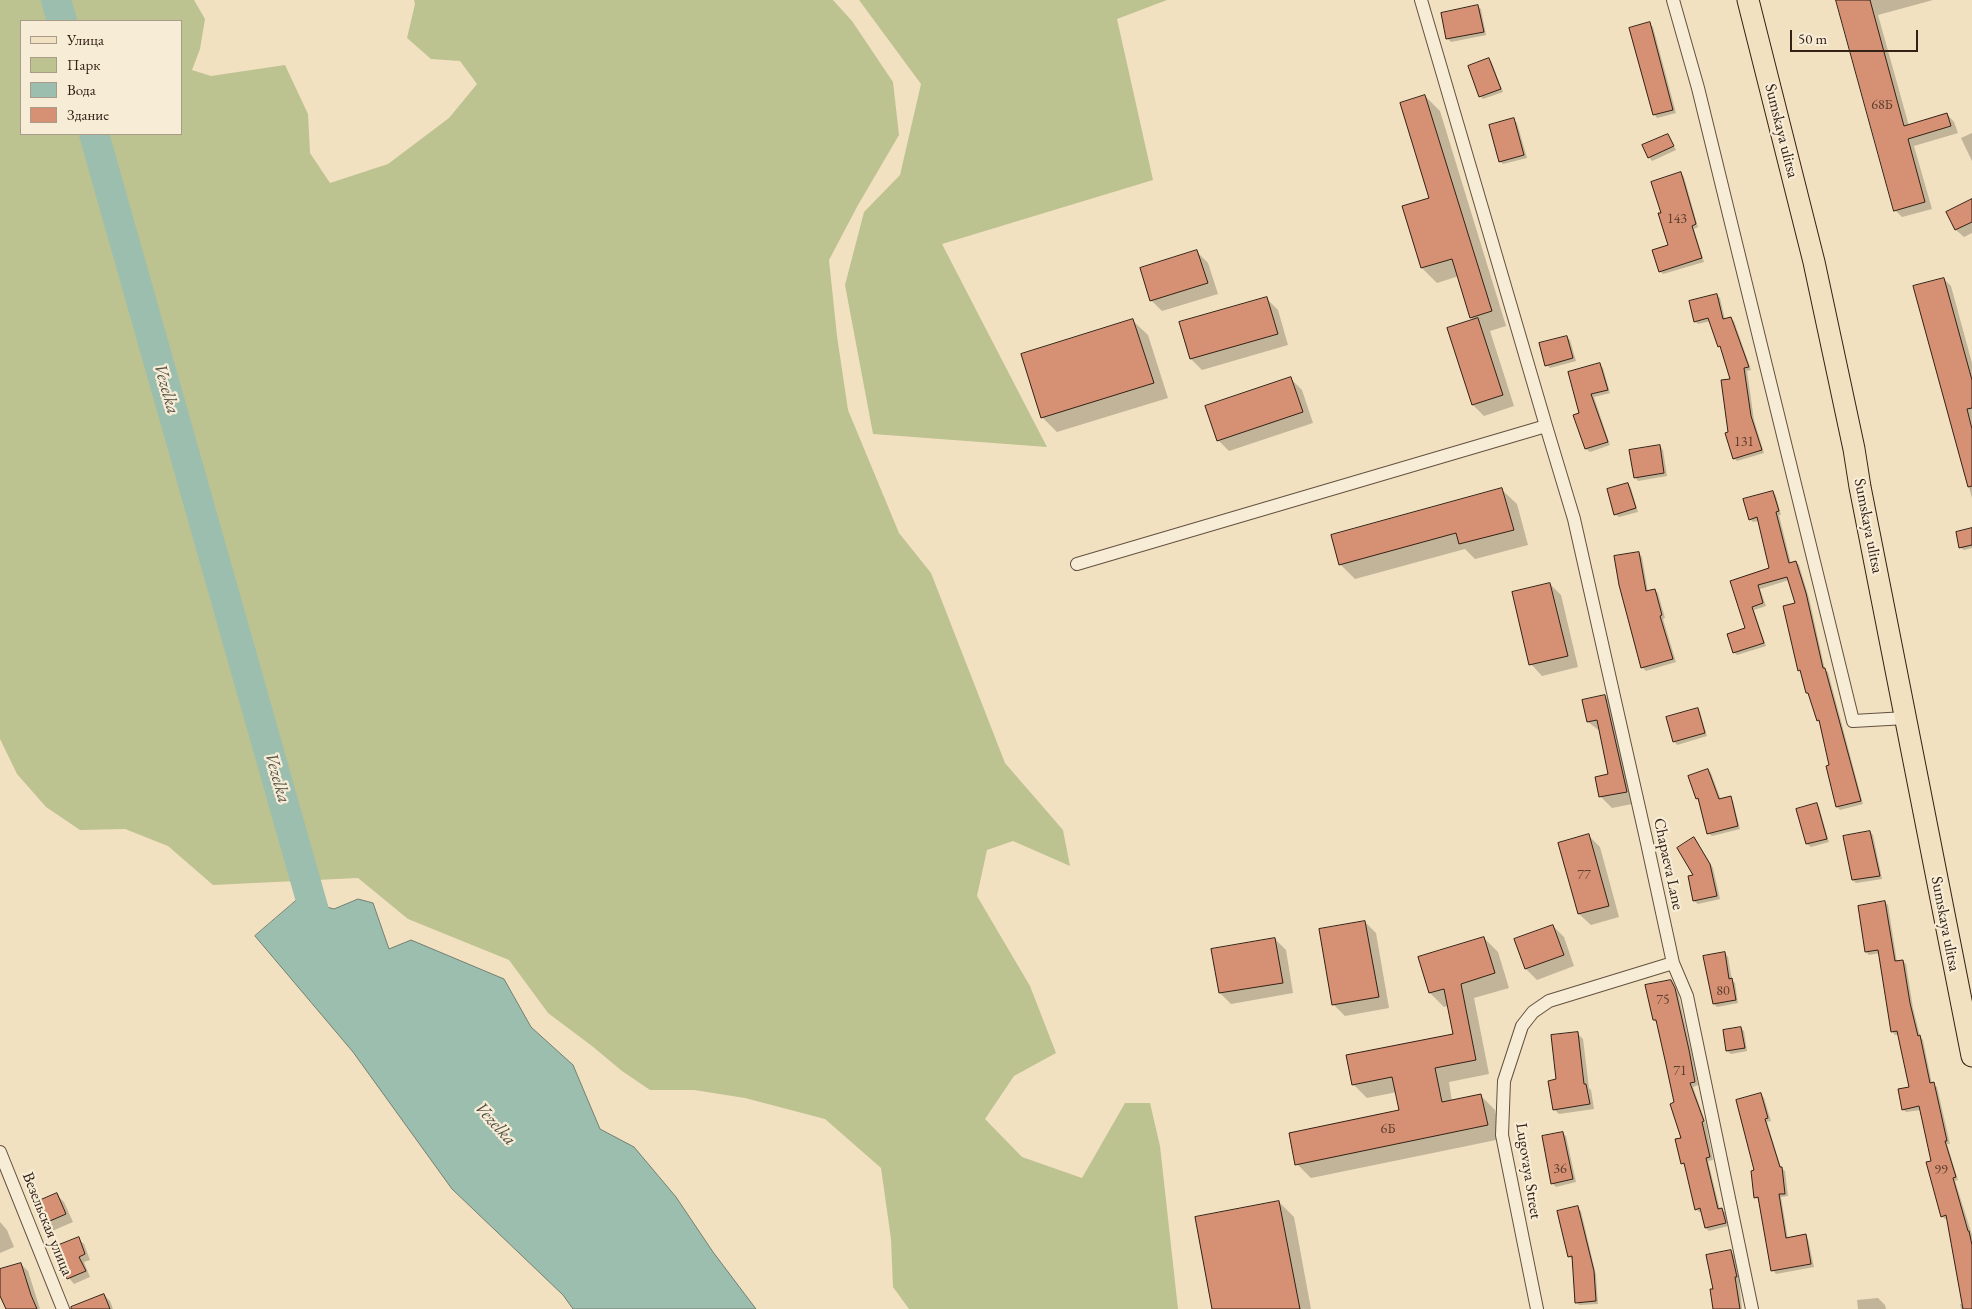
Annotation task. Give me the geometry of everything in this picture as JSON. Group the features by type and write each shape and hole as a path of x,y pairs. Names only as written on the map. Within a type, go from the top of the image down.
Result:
{"main road":[{"name":"Sumskaya ulitsa","path":"1748,0 1814,262 1854,449 1972,1056"}],"street":[{"name":"Chapaeva Lane","path":"1421,0 1574,519 1673,963 1687,996 1752,1309"},
{"path":"1673,0 1701,97 1853,721 1906,718"},
{"path":"1077,564 1546,426"},
{"name":"Lugovaya Street","path":"1537,1309 1502,1135 1504,1082 1522,1026 1533,1012 1549,1001 1673,963"},
{"name":"Везельская улица","path":"0,1152 64,1309"}],"green space":[{"path":"0,0 194,0 205,19 200,49 192,70 211,76 285,65 308,114 310,153 330,183 388,164 449,118 477,84 460,61 431,59 407,38 415,4 414,0 833,0 852,21 893,82 899,135 858,205 829,260 837,336 848,410 899,533 931,573 1005,763 1063,830 1070,866 1013,841 987,850 977,896 1030,986 1056,1053 1014,1076 985,1119 1022,1157 1082,1178 1125,1103 1150,1103 1160,1146 1178,1309 909,1309 893,1287 891,1239 881,1168 825,1119 745,1098 694,1090 650,1090 622,1071 548,1013 509,960 408,919 358,878 213,885 168,846 125,829 80,830 46,807 17,774 0,739"},
{"path":"859,0 1167,0 1117,19 1153,180 942,244 1047,447 873,434 845,285 864,212 900,175 921,84"}],"water":[{"path":"298,899 334,909 358,899 373,903 389,949 411,940 504,979 531,1027 573,1065 600,1129 634,1147 676,1197 713,1252 756,1309 573,1309 563,1295 452,1189 353,1052 255,936"}],"building":[{"path":"1836,0 1870,0 1904,126 1947,113 1951,126 1908,139 1925,202 1894,211"},
{"path":"1478,5 1484,32 1446,39 1441,13"},
{"path":"1650,22 1673,110 1653,115 1629,28"},
{"path":"1489,58 1501,89 1479,97 1468,66"},
{"path":"1425,95 1492,311 1470,318 1452,259 1421,268 1402,206 1429,198 1400,103"},
{"path":"1514,118 1524,155 1499,162 1489,125"},
{"path":"1668,134 1674,146 1648,158 1642,145"},
{"path":"1681,172 1696,224 1692,226 1702,258 1659,272 1652,250 1668,245 1658,213 1661,213 1651,182"},
{"path":"1972,199 1972,222 1955,230 1946,212"},
{"path":"1197,250 1208,283 1150,301 1140,268"},
{"path":"1944,278 1972,380 1972,408 1967,409 1972,429 1972,486 1968,487 1913,286"},
{"path":"1717,294 1723,319 1731,317 1749,367 1744,368 1751,416 1762,450 1733,459 1725,433 1728,432 1721,380 1730,379 1720,346 1718,347 1708,318 1694,322 1689,301"},
{"path":"1267,297 1278,334 1190,359 1179,322"},
{"path":"1478,318 1503,395 1472,405 1447,328"},
{"path":"1133,319 1154,383 1041,418 1021,354"},
{"path":"1567,336 1573,358 1545,366 1539,343"},
{"path":"1600,363 1608,390 1591,394 1608,442 1585,449 1573,415 1579,413 1568,372"},
{"path":"1291,377 1303,412 1217,441 1205,406"},
{"path":"1660,445 1664,473 1634,478 1629,450"},
{"path":"1628,483 1636,508 1614,515 1607,489"},
{"path":"1502,488 1514,530 1459,544 1456,533 1339,565 1331,535"},
{"path":"1773,491 1779,511 1776,512 1789,563 1796,561 1806,593 1823,668 1825,668 1861,801 1836,807 1826,766 1829,765 1819,720 1817,721 1808,693 1806,693 1800,670 1798,671 1783,606 1795,603 1787,577 1758,585 1763,603 1752,607 1764,643 1733,653 1727,634 1745,628 1730,581 1769,568 1757,517 1749,520 1743,499"},
{"path":"1972,528 1972,545 1959,548 1956,532"},
{"path":"1639,552 1646,591 1655,589 1662,615 1660,616 1673,659 1641,668 1619,585 1614,556"},
{"path":"1550,583 1568,656 1529,665 1512,592"},
{"path":"1605,695 1627,792 1599,797 1595,777 1608,774 1597,720 1587,722 1582,700"},
{"path":"1698,708 1705,733 1673,742 1666,717"},
{"path":"1708,769 1719,799 1731,796 1738,826 1707,834 1698,798 1696,799 1688,776"},
{"path":"1817,803 1827,839 1806,844 1796,809"},
{"path":"1870,831 1880,876 1852,880 1843,836"},
{"path":"1589,834 1609,906 1578,914 1558,843"},
{"path":"1694,837 1710,864 1717,896 1693,901 1688,876 1693,875 1677,848"},
{"path":"1885,901 1895,961 1903,960 1910,1003 1918,1036 1920,1035 1930,1083 1934,1082 1947,1141 1945,1141 1956,1177 1953,1178 1972,1245 1972,1309 1963,1309 1946,1215 1941,1217 1926,1162 1931,1161 1919,1106 1902,1110 1898,1089 1909,1087 1897,1031 1891,1032 1878,950 1865,952 1858,906"},
{"path":"1365,921 1379,997 1332,1005 1319,929"},
{"path":"1553,925 1564,955 1525,969 1514,939"},
{"path":"1484,937 1495,973 1461,984 1476,1060 1435,1068 1442,1102 1481,1094 1488,1125 1295,1165 1289,1133 1399,1110 1392,1077 1352,1085 1346,1055 1453,1034 1444,989 1429,993 1418,957"},
{"path":"1275,938 1283,983 1219,993 1211,949"},
{"path":"1725,952 1729,979 1732,978 1736,1000 1713,1004 1703,956"},
{"path":"1671,980 1675,988 1695,1082 1690,1083 1704,1121 1702,1122 1710,1157 1706,1158 1718,1209 1722,1208 1726,1223 1705,1228 1700,1208 1695,1210 1684,1163 1681,1164 1675,1139 1681,1138 1670,1104 1674,1102 1656,1020 1653,1020 1645,985"},
{"path":"1741,1027 1745,1048 1726,1051 1723,1030"},
{"path":"1578,1032 1584,1084 1586,1084 1590,1104 1553,1110 1548,1081 1556,1079 1551,1035"},
{"path":"1761,1093 1768,1118 1765,1119 1780,1167 1782,1167 1785,1194 1779,1194 1786,1238 1806,1234 1811,1264 1771,1271 1758,1197 1754,1198 1751,1171 1754,1170 1736,1100"},
{"path":"1563,1132 1573,1179 1551,1184 1542,1136"},
{"path":"57,1193 66,1214 43,1224 34,1203"},
{"path":"1279,1201 1300,1309 1212,1309 1195,1217"},
{"path":"1578,1206 1594,1271 1596,1301 1575,1303 1572,1256 1568,1257 1557,1211"},
{"path":"79,1237 85,1254 79,1257 86,1271 67,1279 54,1247"},
{"path":"1731,1250 1737,1277 1735,1277 1740,1309 1713,1309 1710,1289 1713,1289 1706,1255"},
{"path":"21,1263 37,1309 6,1309 0,1296 0,1269"},
{"path":"104,1294 110,1309 71,1309 71,1307"}],"waterway":[{"name":"Vezelka","path":"56,0 62,20"},
{"name":"Vezelka","path":"94,135 320,932 327,939"}]}
